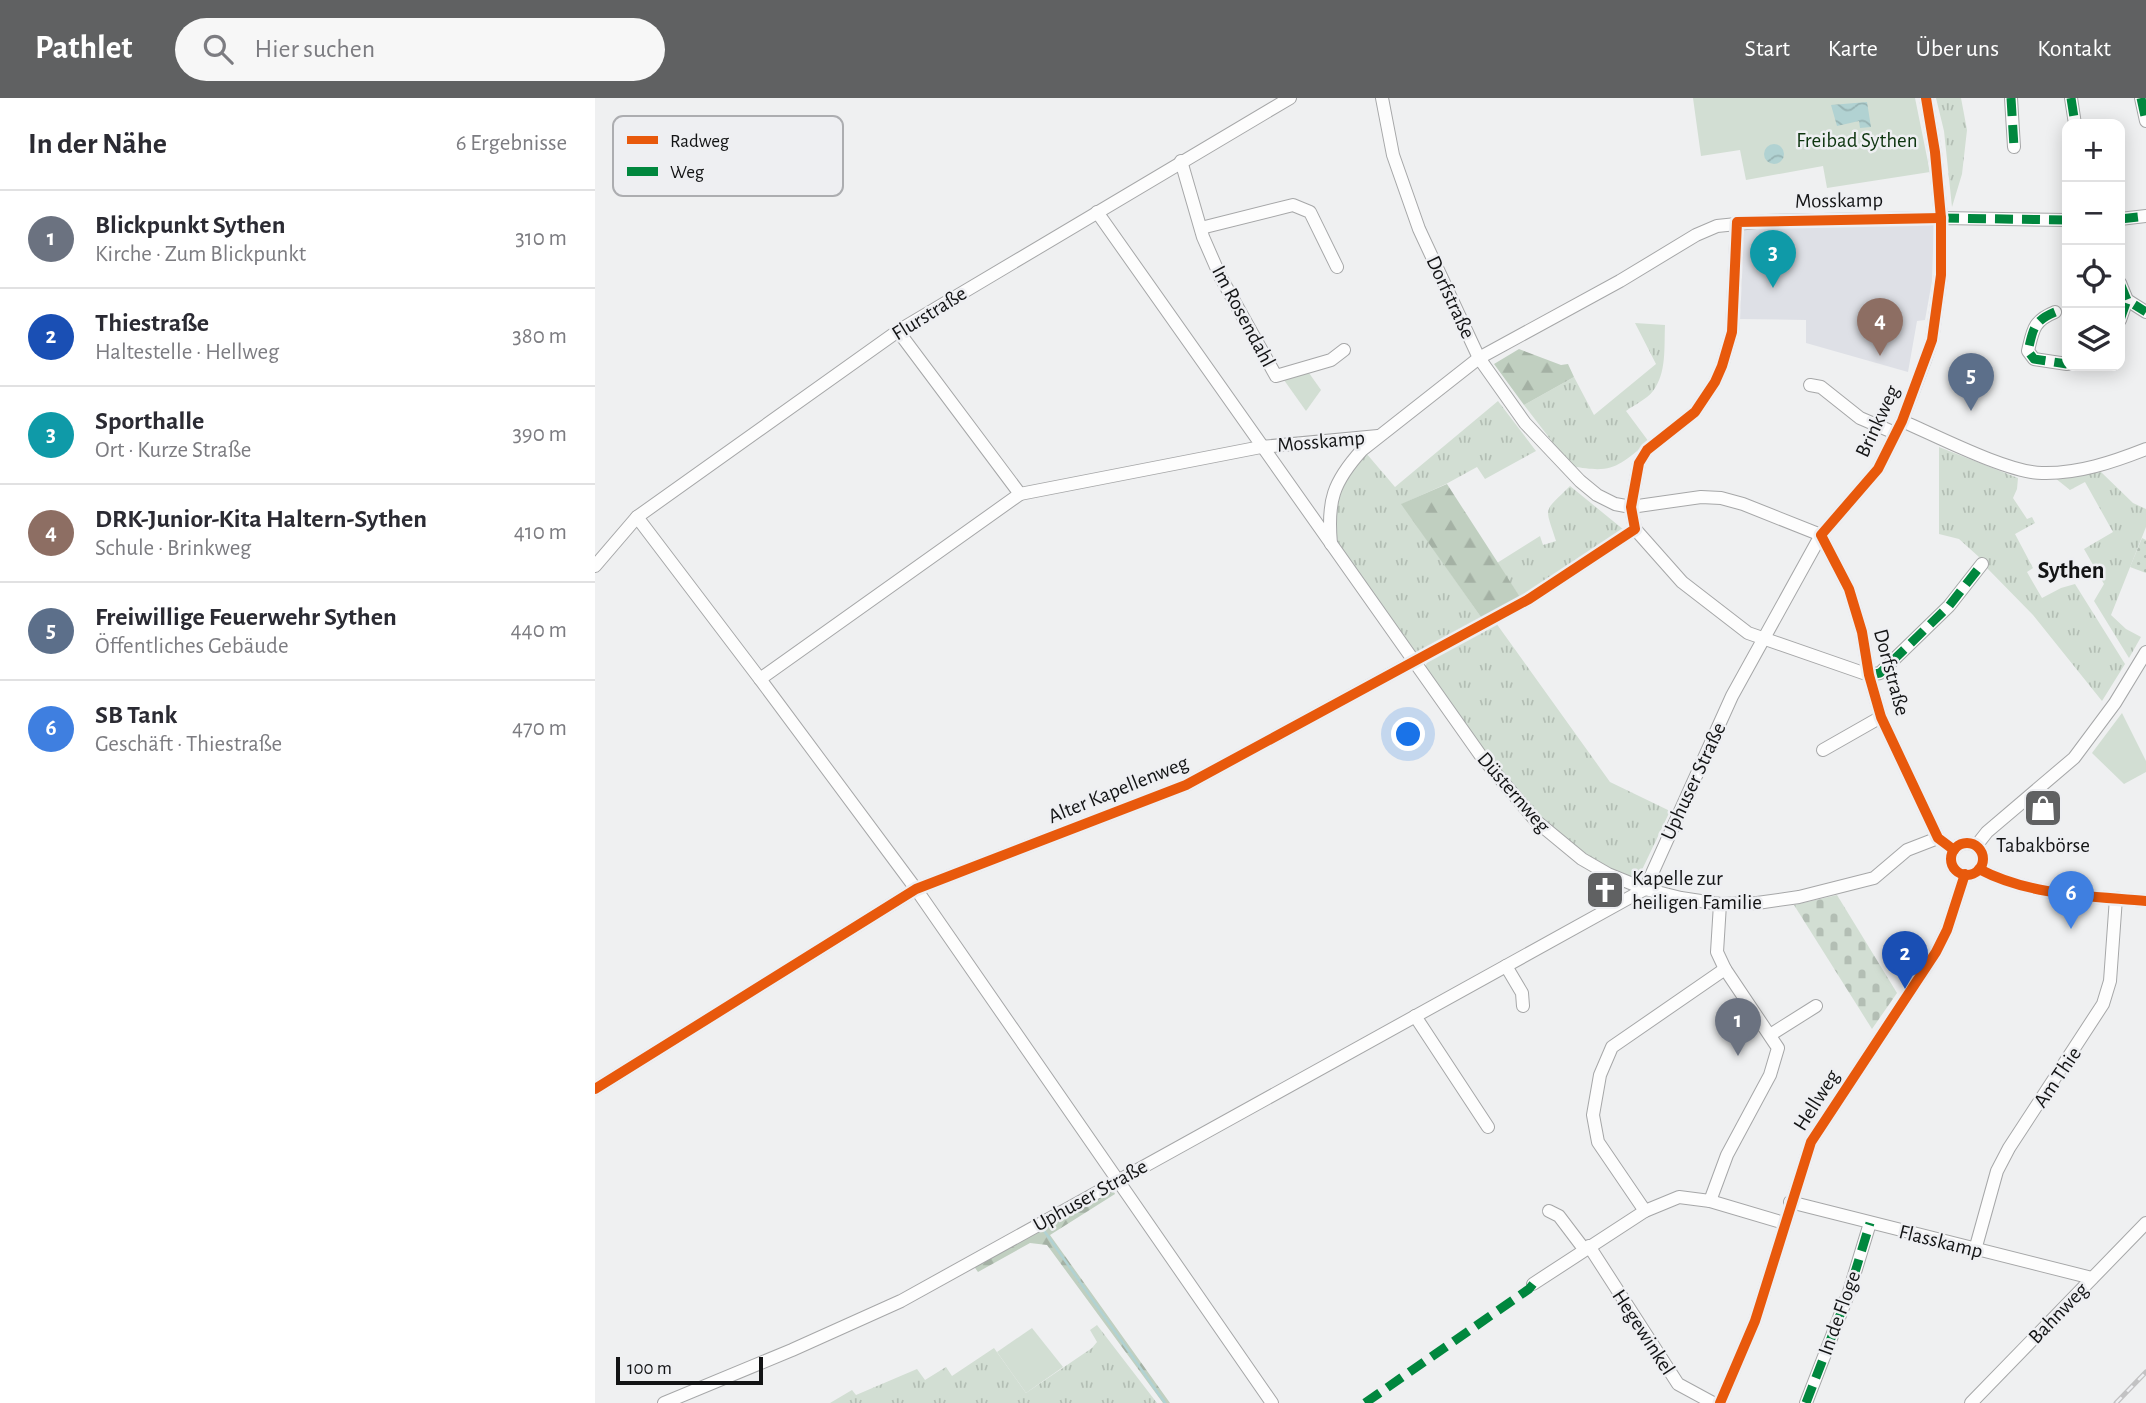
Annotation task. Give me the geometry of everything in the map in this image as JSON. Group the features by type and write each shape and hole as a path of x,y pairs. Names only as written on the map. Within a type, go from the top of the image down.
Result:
{"street":[{"name":"Flurstraße","path":"595,566 637,517 898,331 1290,98"},
{"name":"Dorfstraße","path":"1382,98 1394,155 1419,229 1479,358 1525,423 1580,481 1597,495 1631,508 1701,497 1721,498 1743,504 1821,536 1849,589 1862,632 1869,675 1881,717 1938,838 1954,850"},
{"name":"Brinkweg","path":"1821,536 1878,469 1902,421 1932,340 1941,275 1941,218 1935,152 1926,98"},
{"path":"2011,98 2014,146"},
{"path":"2071,98 2074,119"},
{"path":"2141,98 2146,121"},
{"name":"Im Rosendahl","path":"1181,161 1201,228 1220,276 1276,376 1331,360 1344,351"},
{"path":"1201,228 1293,205 1310,212 1337,267"},
{"name":"Düsternweg","path":"1097,212 1481,756 1536,821 1582,859 1608,874 1645,889 1720,904 1756,903 1799,897 1874,878 1907,850 1938,838"},
{"path":"2125,218 2146,215"},
{"name":"Mosskamp","path":"1331,544 1329,506 1347,466 1362,450 1479,358 1620,281 1696,234 1737,222 1941,218 2062,220"},
{"path":"1737,222 1732,332 1722,366 1695,412 1647,450 1639,463 1631,508 1635,528 1682,582 1748,633 1869,675"},
{"path":"2125,294 2127,299 2146,312"},
{"path":"2124,308 2127,299"},
{"path":"2055,312 2043,317 2034,326 2028,351 2034,359 2062,363"},
{"path":"760,680 1020,494 898,331"},
{"name":"Brinkweg","path":"1810,385 1821,387 1860,418 1895,433"},
{"path":"1902,421 2007,466 2040,474 2096,467 2146,449"},
{"name":"Mosskamp","path":"1020,494 1261,447 1380,436"},
{"path":"637,517 916,889 1272,1403"},
{"name":"Alter Kapellenweg","path":"595,1089 916,889 1186,785 1529,599 1635,528"},
{"name":"Uphuser Straße","path":"664,1403 901,1301 1645,889 1732,696 1821,536"},
{"name":"Dorfstraße","path":"1869,675 1880,673 1949,606 1982,564"},
{"path":"1976,846 1987,832 2074,758 2108,712 2146,652"},
{"name":"Dorfstraße","path":"1823,750 1881,717"},
{"path":"1964,844 1976,846 1983,856 1979,869 1973,874 1965,874 1953,865 1954,850 1964,844"},
{"path":"1979,869 1994,876 2049,891 2146,901"},
{"name":"Hellweg","path":"1720,1403 1755,1321 1790,1202 1811,1142 1936,952 1947,930 1965,874"},
{"name":"Am Thie","path":"1975,1250 1997,1171 2103,1004 2110,981 2116,898"},
{"path":"1710,1201 1727,1155 1770,1075 1778,1048 1725,969 1717,951 1720,904"},
{"path":"1506,966 1522,993 1523,1006"},
{"path":"1645,1211 1598,1142 1593,1115 1600,1075 1612,1047 1725,969"},
{"path":"1770,1035 1816,1006"},
{"path":"1415,1016 1488,1127"},
{"path":"1533,1284 1645,1211 1679,1197 1710,1201 1784,1223"},
{"name":"Flasskamp","path":"1790,1202 2092,1278"},
{"name":"Hegewinkel","path":"1549,1211 1559,1216 1586,1248 1678,1384 1713,1403"},
{"name":"In de Floge","path":"1806,1403 1849,1292 1870,1223"},
{"name":"Bahnweg","path":"1971,1403 2146,1223"}],"shaded area":[{"path":"1934,221 1932,281 1925,320 1917,321 1908,372 1806,343 1806,320 1738,319 1742,232 1749,226"}],"green space":[{"name":"Freibad Sythen","path":"1693,98 1915,98 1930,172 1827,188 1823,166 1746,180 1740,150 1701,156"},
{"path":"1936,98 1961,98 1967,130 1962,174 1952,207 1944,131"},
{"path":"1635,323 1665,325 1661,376 1647,397 1626,411 1649,442 1621,463 1606,469 1571,466 1524,405 1574,377 1594,415 1656,364"},
{"path":"1519,349 1561,365 1568,364 1574,377 1524,405 1494,364"},
{"path":"1309,373 1321,390 1306,411 1284,380"},
{"path":"1498,401 1536,451 1485,479 1477,467 1402,504 1483,620 1422,654 1413,652 1341,551 1335,523 1338,498 1349,476 1366,453 1395,487"},
{"path":"1939,447 2018,478 2013,498 2027,519 2032,517 2035,523 2015,534 2033,568 2027,572 2042,598 2075,584 2125,664 2102,701 2033,615 1979,557 1959,539 1939,534"},
{"path":"2101,472 2133,503 2146,509 2146,527 2111,615 2126,629 2141,637 2129,658 2094,601 2104,584 2084,549 2113,532 2085,482 2070,490 2055,478"},
{"path":"1447,484 1522,600 1483,620 1401,504"},
{"path":"1570,486 1624,530 1522,600 1497,563 1540,536 1543,545 1556,541 1548,510"},
{"path":"2142,538 2146,540 2146,573 2130,567"},
{"path":"1496,623 1610,782 1670,811 1640,874 1629,878 1596,861 1565,840 1538,816 1489,760 1425,669 1427,661"},
{"path":"2122,713 2146,761 2146,772 2124,784 2092,753"},
{"path":"1837,895 1897,993 1872,1029 1794,905"},
{"path":"1113,1190 1115,1194 1050,1235 1170,1403 1163,1403 1047,1245 1030,1243 978,1272 973,1265 1054,1224"},
{"path":"1097,1325 1157,1403 830,1403 852,1390 856,1395 917,1369 925,1380 946,1367 952,1376 994,1348 1026,1393 1092,1348 1097,1342 1090,1330"},
{"path":"1032,1328 1063,1367 1026,1393 997,1352"}],"water":[{"path":"1867,102 1871,127 1860,128 1859,121 1837,126 1831,105"},
{"path":"1774,144 1781,147 1784,154 1781,161 1774,164 1767,161 1764,154 1767,147"}],"waterway":[{"path":"1045,1232 1165,1403"}],"railway":[{"path":"2116,1403 2146,1372"}],"marked path":[{"path":"2011,98 2014,147"},
{"path":"2071,98 2074,119"},
{"path":"2141,98 2146,121"},
{"path":"2125,218 2146,216"},
{"path":"1941,218 2062,220"},
{"path":"2125,295 2127,300 2146,312"},
{"path":"2124,308 2127,300"},
{"path":"2055,312 2042,319 2035,327 2028,351 2034,359 2062,363"},
{"path":"1869,675 1880,673 1949,606 1982,564"},
{"path":"1806,1403 1849,1292 1870,1223"},
{"path":"1365,1403 1533,1284"}],"cycle path":[{"path":"1926,98 1935,152 1941,218 1941,275 1932,340 1902,421 1878,469 1821,535 1849,589 1862,632 1869,675 1881,717 1938,838 1954,850"},
{"path":"595,1089 916,889 1186,785 1529,599 1635,529 1631,507 1639,463 1647,450 1695,412 1722,366 1732,332 1737,222 1941,218"},
{"path":"1967,843 1978,848 1983,859 1978,870 1967,875 1956,870 1951,859 1956,848 1967,843"},
{"path":"1979,869 2019,885 2040,890 2146,901"},
{"path":"1720,1403 1755,1321 1811,1142 1936,952 1947,930 1965,874"}],"place":[{"name":"Sporthalle","path":"1773,288"},
{"name":"DRK-Junior-Kita Haltern-Sythen","path":"1880,356"},
{"name":"Freiwillige Feuerwehr Sythen","path":"1971,411"},
{"name":"Tabakbörse","path":"2043,808"},
{"name":"Kapelle zur heiligen Familie","path":"1605,890"},
{"name":"SB Tank","path":"2071,929"},
{"name":"Thiestraße","path":"1905,989"},
{"name":"Blickpunkt Sythen","path":"1738,1056"}],"district":[{"name":"Sythen","path":"2071,570"}]}
